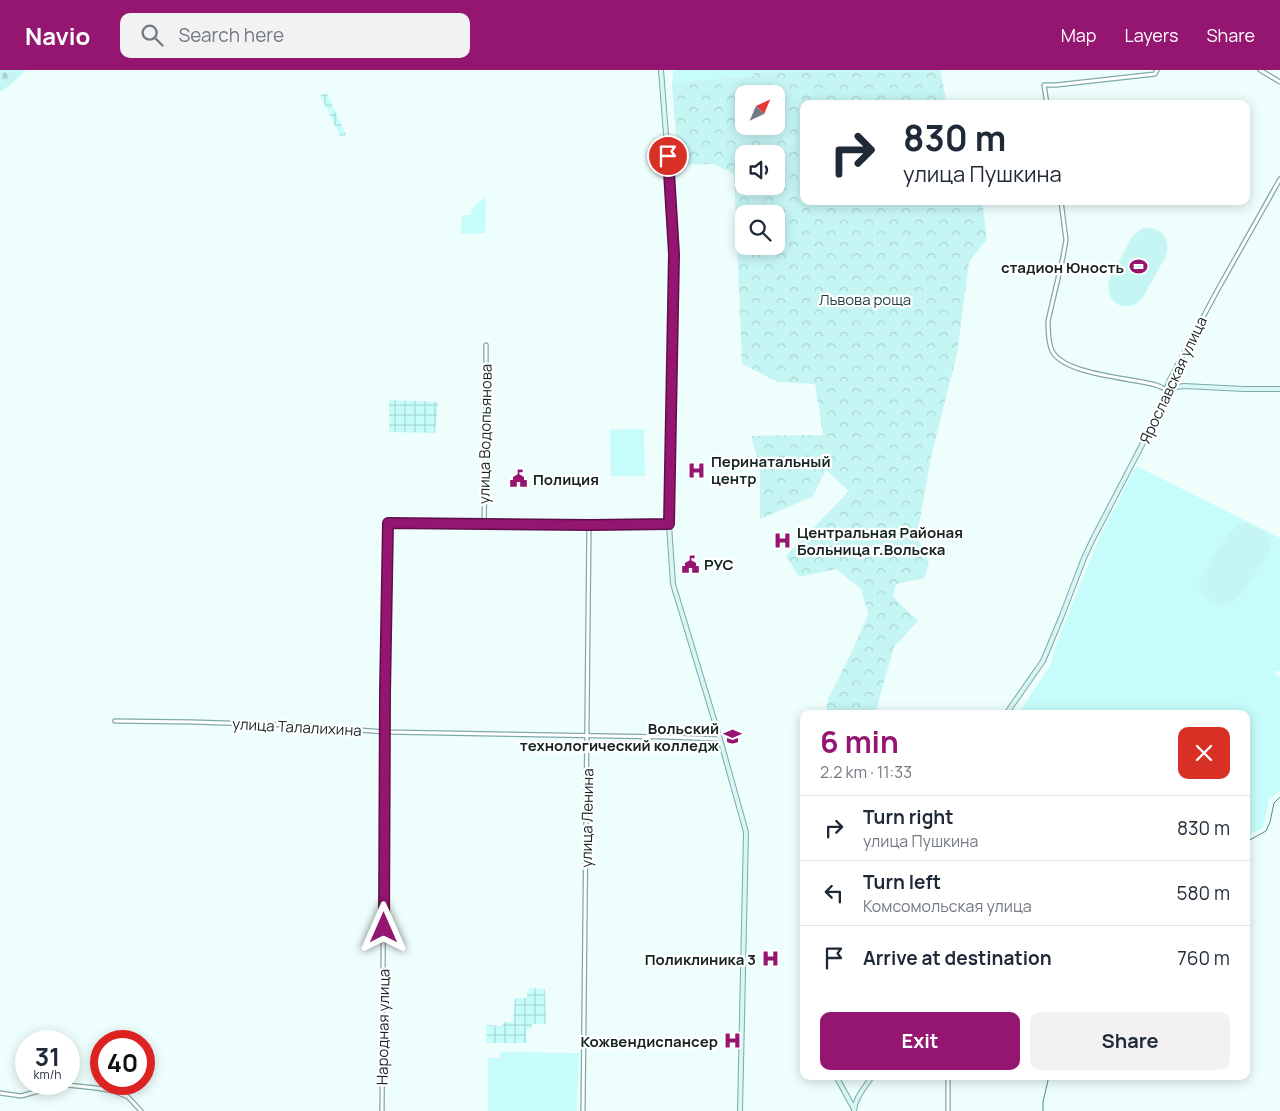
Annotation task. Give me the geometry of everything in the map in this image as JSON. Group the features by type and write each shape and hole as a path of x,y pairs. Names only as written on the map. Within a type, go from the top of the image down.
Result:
{"main road":[{"path":"661,70 674,254 669,524 674,584 746,832 740,1111"},
{"path":"1168,390 1184,386 1280,389"},
{"name":"Ярославская улица","path":"1009,710 1043,661 1084,558 1156,419 1168,390"},
{"path":"838,1080 854,1110"},
{"path":"854,1110 858,1097 869,1080"},
{"path":"848,1096 851,1098 858,1097"}],"street":[{"path":"1260,70 1280,82"},
{"path":"1046,100 1044,84 1056,85 1156,72"},
{"name":"Ярославская улица","path":"1168,390 1170,379 1280,179"},
{"path":"1062,205 1066,240 1048,321 1049,341 1052,352 1065,364 1075,368 1155,385 1168,390"},
{"name":"улица Водопьянова","path":"484,523 486,345"},
{"name":"Народная улица","path":"382,1111 388,523 484,523"},
{"path":"484,523 669,524"},
{"name":"улица Ленина","path":"583,1111 590,525"},
{"name":"улица Талалихина","path":"114,721 289,725 386,732 720,739"},
{"path":"948,1080 948,1111"},
{"path":"0,1094 21,1096 46,1088 67,1085 96,1088 114,1091 128,1097 141,1111"}],"shaded area":[{"path":"674,70 753,70 754,76 672,82"},
{"path":"327,94 346,135 340,136 320,95"},
{"path":"486,197 485,233 461,234 462,215 471,215 472,208"},
{"path":"389,400 438,402 435,433 389,432"},
{"path":"644,429 645,476 611,476 610,430"},
{"path":"1136,466 1280,538 1280,671 1275,671 1276,676 1280,677 1280,791 1269,800 1263,828 1250,834 1250,710 1021,710 1051,664 1057,642 1097,543"},
{"path":"529,988 545,989 546,1024 532,1024 532,1029 526,1029 526,1043 486,1043 487,1025 502,1026 505,1022 513,1022 515,998 527,998"},
{"path":"500,1052 579,1053 577,1111 488,1111 488,1058 500,1058"}],"green space":[{"path":"0,70 26,70 0,92"},
{"name":"Львова роща","path":"753,70 940,70 946,100 800,100 800,205 983,205 987,239 969,262 957,354 931,457 917,536 929,563 925,578 896,584 893,597 918,621 894,647 876,710 827,710 828,699 868,614 861,589 836,569 799,577 786,556 849,491 826,470 812,497 760,519 760,469 751,436 823,435 815,384 778,382 742,364 737,255 785,255 785,205 735,205 734,174 713,164 678,165 672,82 754,76"},
{"name":"стадион Юность","path":"1144,228 1156,229 1164,235 1167,244 1166,256 1143,297 1137,303 1123,306 1113,300 1110,294 1108,287 1110,278 1132,237"},
{"path":"1248,523 1261,530 1268,537 1270,545 1265,560 1238,597 1227,604 1215,603 1201,591 1198,585 1211,561 1230,533 1240,524"}],"waterway":[{"path":"1250,840 1266,831 1274,803 1280,797"},
{"path":"1043,1111 1048,1080"}],"place":[{"name":"стадион Юность","path":"1138,267"},
{"name":"Перинатальный центр","path":"697,470"},
{"name":"Полиция","path":"519,479"},
{"name":"Центральная Районая Больница г.Вольска","path":"783,541"},
{"name":"РУС","path":"690,564"},
{"name":"Вольский технологический колледж","path":"733,737"},
{"name":"Поликлиника 3","path":"770,959"},
{"name":"Кожвендиспансер","path":"732,1041"}],"route":[{"path":"384,928 388,523 669,524 674,254 668,156"}]}
